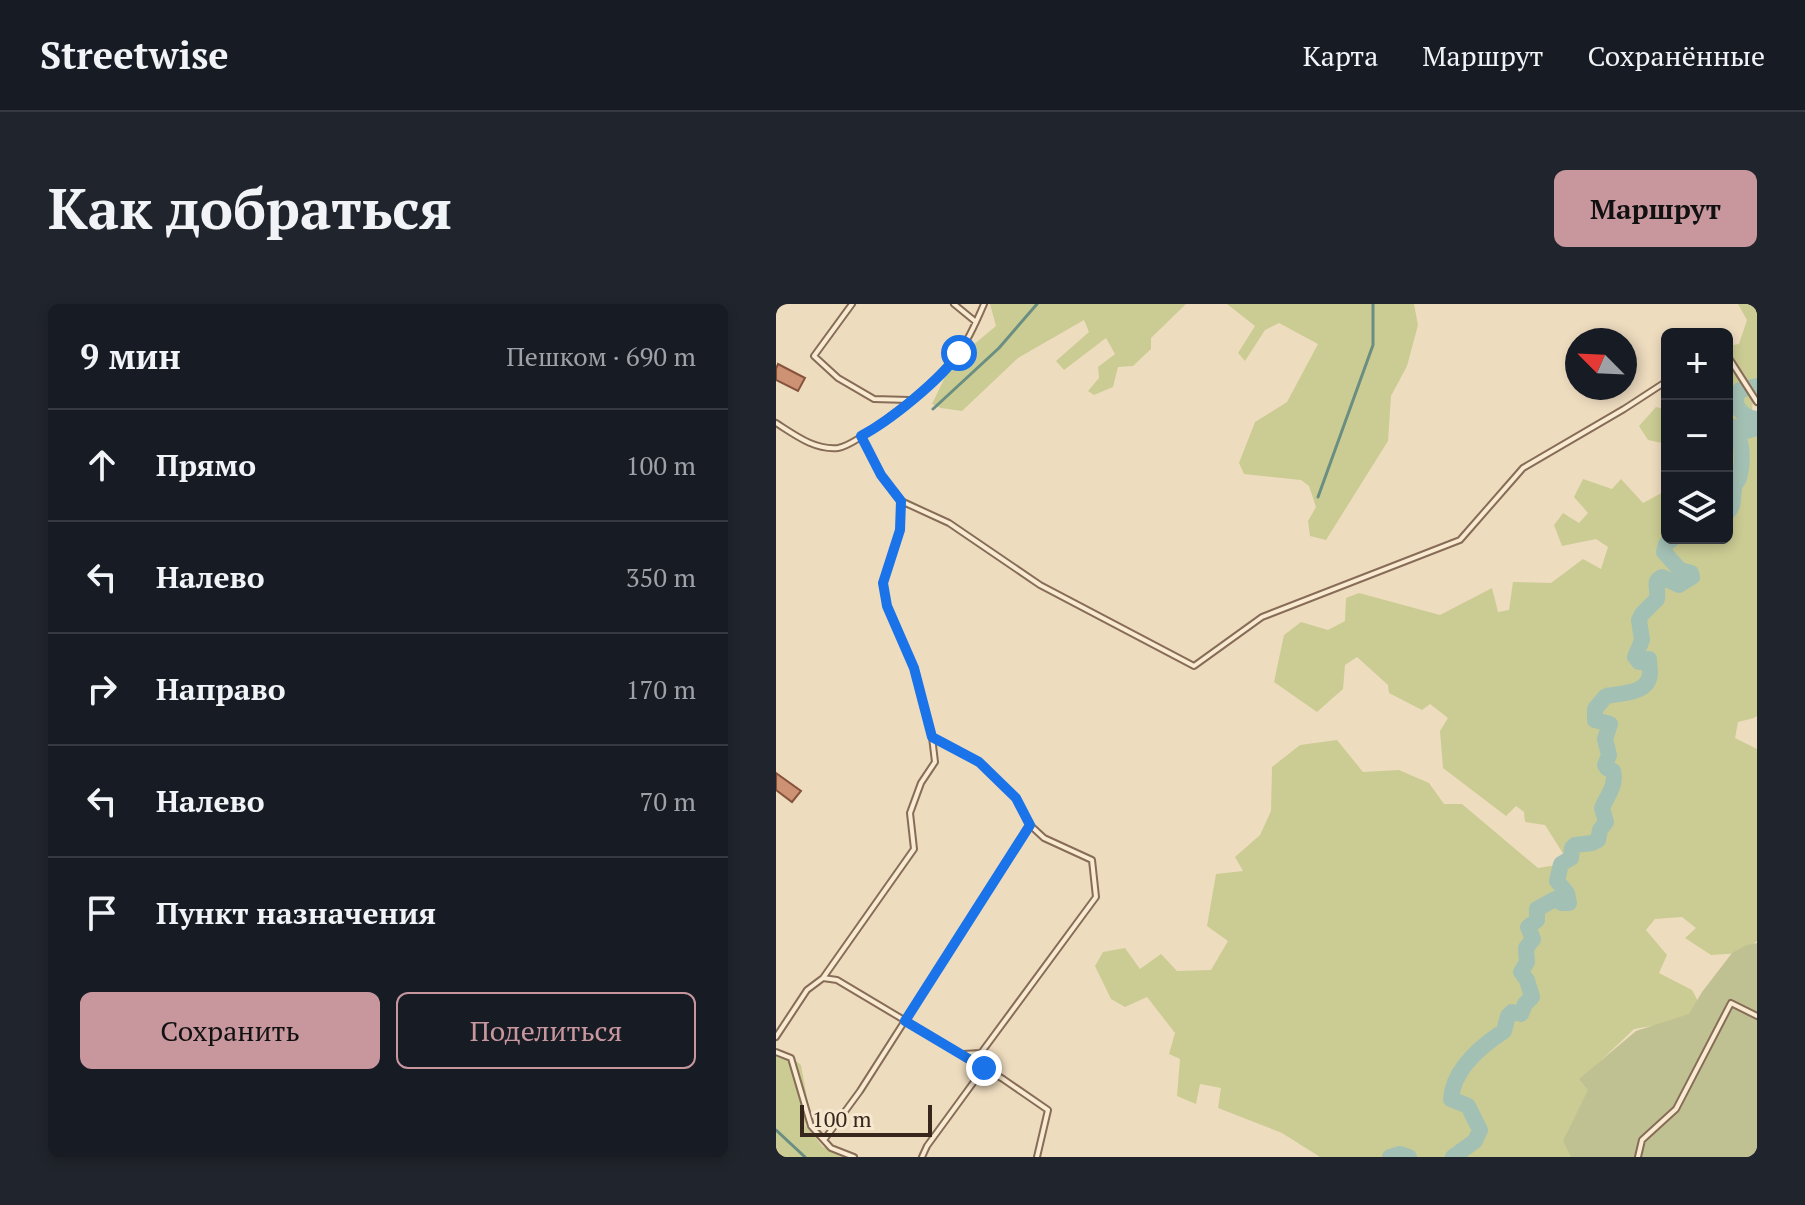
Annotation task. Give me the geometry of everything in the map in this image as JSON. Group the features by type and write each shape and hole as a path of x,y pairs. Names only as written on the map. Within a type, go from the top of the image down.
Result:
{"lane":[{"path":"852,304 814,356 838,378 874,399 911,400"},
{"path":"954,304 976,322"},
{"path":"776,423 809,444 839,448 875,428 949,367 969,338 984,304"},
{"path":"1733,364 1757,402"},
{"path":"861,436 881,475 901,501 949,523 1040,585 1194,666 1262,617 1460,540 1523,468 1661,385"},
{"path":"776,1037 807,990 823,978 914,849 910,813 921,783 935,762 932,737 914,668 887,606 883,583 900,530 901,501"},
{"path":"932,737 979,762 1016,798 1030,825 1044,838 1092,860 1096,897 981,1053 960,1054"},
{"path":"824,1140 860,1091 1030,825"},
{"path":"823,978 837,980 1048,1110 1037,1157"},
{"path":"1638,1157 1642,1140 1676,1109 1731,1003 1757,1016"},
{"path":"776,1052 791,1058 811,1126 831,1148 854,1157"},
{"path":"922,1157 984,1068"}],"green space":[{"path":"990,304 1186,304 1151,338 1151,349 1133,366 1118,367 1113,387 1094,395 1088,391 1099,378 1098,367 1115,354 1106,338 1064,370 1056,361 1089,332 1084,320 1018,358 962,411 932,404 946,375 967,350 996,326"},
{"path":"1227,304 1414,304 1418,325 1407,366 1391,396 1388,441 1326,540 1310,536 1308,521 1316,507 1309,486 1301,480 1244,474 1239,463 1255,422 1287,402 1318,344 1279,323 1265,330 1245,361 1238,353 1255,326"},
{"path":"1738,304 1757,304 1757,387 1753,390 1752,416 1757,419 1757,716 1738,722 1735,738 1757,749 1757,941 1742,953 1711,955 1685,938 1696,928 1682,917 1655,919 1646,930 1667,955 1659,973 1692,990 1699,1003 1686,1020 1634,1029 1592,1069 1594,1094 1577,1157 1320,1157 1282,1133 1218,1108 1221,1088 1200,1084 1196,1104 1177,1096 1180,1059 1169,1054 1175,1033 1147,997 1125,1007 1111,999 1095,966 1103,952 1125,948 1140,969 1161,954 1177,971 1211,970 1228,941 1207,926 1216,874 1243,871 1235,857 1260,835 1271,811 1272,767 1300,745 1337,740 1363,772 1399,770 1429,783 1444,804 1462,804 1538,868 1569,863 1545,825 1525,822 1524,812 1516,806 1506,816 1443,768 1440,731 1448,718 1430,704 1422,710 1389,693 1388,685 1357,657 1345,665 1343,689 1317,712 1274,682 1284,635 1301,622 1328,630 1345,621 1346,598 1359,593 1440,615 1492,588 1498,612 1509,610 1513,582 1551,583 1583,559 1601,569 1608,547 1596,539 1562,546 1554,525 1563,513 1579,523 1588,513 1574,497 1583,479 1612,489 1621,479 1643,503 1661,493 1661,544 1733,544 1733,345 1739,344 1747,320"},
{"path":"1656,407 1661,408 1661,443 1648,440 1639,426"},
{"path":"1757,943 1757,1157 1571,1157 1563,1141 1588,1090 1579,1079 1636,1031 1689,1014 1732,953"},
{"path":"782,1050 801,1065 809,1109 805,1125 823,1147 852,1157 776,1157 776,1053"}],"building":[{"path":"778,364 805,378 798,391 776,380"},
{"path":"776,773 801,791 792,802 776,790"}],"waterway":[{"path":"933,409 999,348 1037,304"},
{"path":"1318,497 1373,345 1373,304"},
{"path":"1757,386 1740,390 1736,400 1743,413 1757,419"},
{"path":"1733,498 1742,459 1739,440 1730,432 1734,427 1746,431 1757,428"},
{"path":"1453,1157 1475,1141 1480,1130 1468,1106 1451,1099 1457,1078 1478,1051 1504,1031 1508,1016 1512,1012 1521,1014 1532,997 1521,972 1527,962 1526,948 1533,939 1528,927 1537,920 1537,909 1555,899 1569,903 1567,893 1557,881 1561,864 1571,858 1575,845 1598,840 1606,822 1602,808 1613,786 1614,776 1605,765 1609,755 1605,739 1610,724 1595,720 1595,709 1606,696 1634,691 1645,685 1650,673 1649,659 1639,662 1635,657 1642,640 1639,620 1657,599 1659,579 1662,577 1679,585 1692,577 1691,573 1680,570 1664,552 1666,544"},
{"path":"776,1130 805,1157"},
{"path":"1390,1157 1400,1154 1409,1157"}],"route":[{"path":"959,353 949,367 911,400 861,436 881,475 901,501 900,530 883,583 887,606 914,668 932,737 979,762 1016,798 1030,825 905,1021 984,1068"}]}
